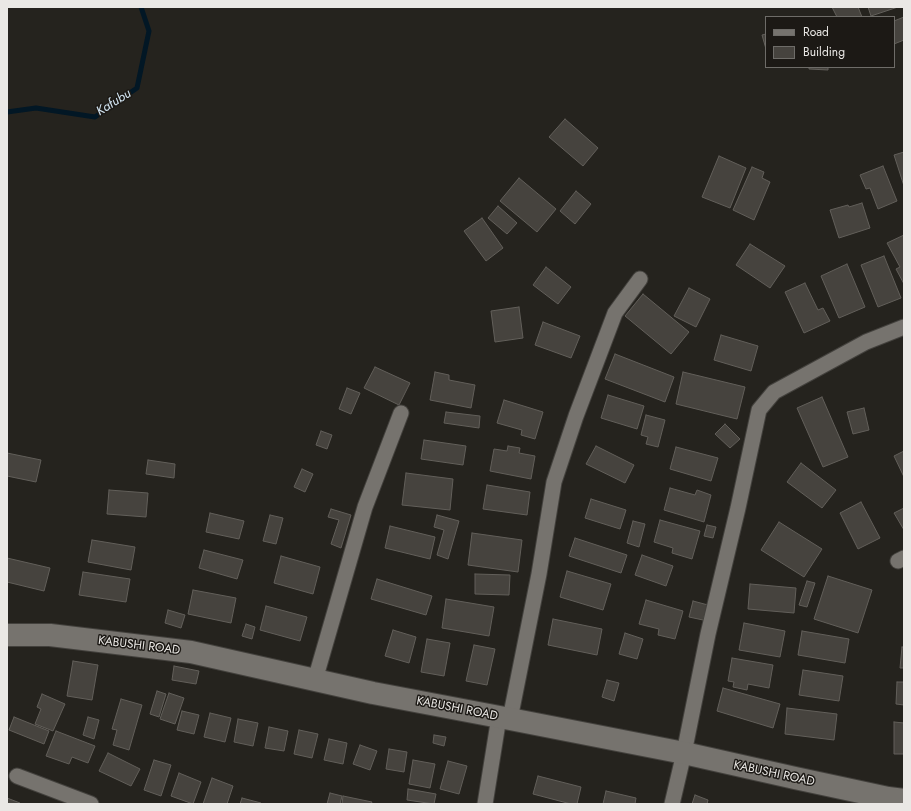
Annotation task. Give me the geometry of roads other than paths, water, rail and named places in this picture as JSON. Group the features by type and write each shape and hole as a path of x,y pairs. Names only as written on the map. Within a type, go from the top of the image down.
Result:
{"main road":[{"name":"KABUSHI ROAD","path":"7,635 50,636 191,652 373,693 684,753 888,798 904,800"}],"street":[{"path":"485,804 539,574 554,482 576,416 615,313 640,279"},
{"path":"672,804 708,634 742,494 759,410 774,392 866,342 904,327"},
{"path":"315,680 366,508 401,413"},
{"path":"17,776 91,804"}],"waterway":[{"name":"Kafubu","path":"7,112 36,108 95,117 137,88 149,31 141,7"}]}
